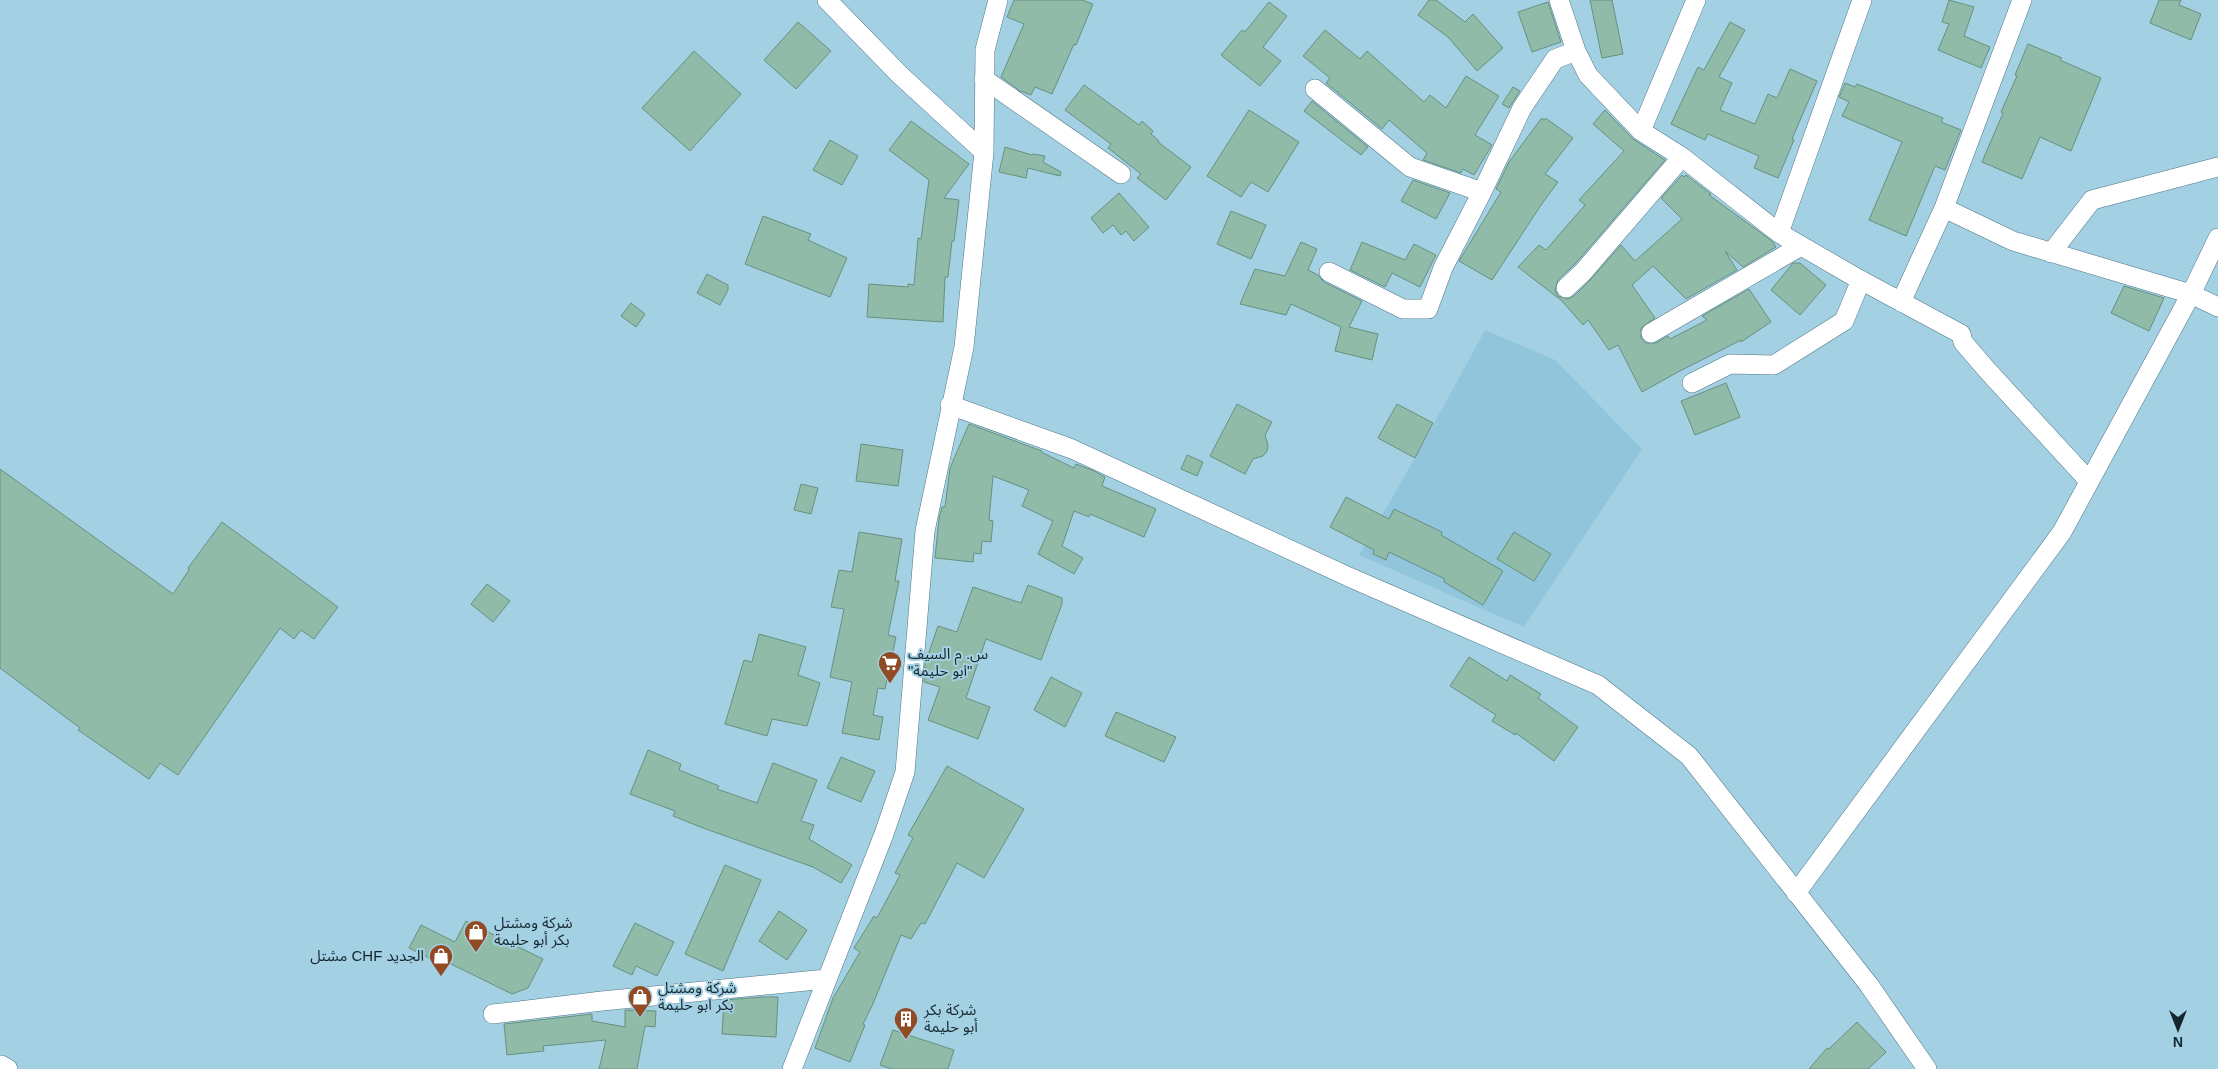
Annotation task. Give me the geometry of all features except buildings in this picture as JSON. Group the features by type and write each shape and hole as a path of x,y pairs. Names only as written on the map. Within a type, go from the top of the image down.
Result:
{"street":[{"path":"827,0 900,75 984,152"},
{"path":"792,1069 881,842 905,772 925,531 950,405 964,347 984,152 985,50 998,0"},
{"path":"1559,0 1576,51 1588,75 1641,131 1682,157 1779,233 1961,334 1963,342 1987,370 2089,480"},
{"path":"1641,131 1696,0"},
{"path":"1779,233 1862,0"},
{"path":"1901,302 1944,208 2022,0"},
{"path":"1329,272 1403,309 1428,309 1443,268 1522,108 1555,59 1576,51"},
{"path":"984,79 1121,174"},
{"path":"1315,89 1410,167 1482,192"},
{"path":"1566,288 1583,272 1682,157"},
{"path":"2051,253 2092,200 2218,167"},
{"path":"1944,208 2013,242 2191,294 2218,307"},
{"path":"1796,893 2062,532 2191,294 2218,238"},
{"path":"1651,333 1801,246"},
{"path":"1692,383 1730,364 1774,365 1844,321 1861,280"},
{"path":"950,405 1072,449 1349,577 1598,685 1689,756 1869,985 1927,1069"},
{"path":"493,1014 602,1001 827,979"},
{"path":"0,1066 8,1069"}],"shaded area":[{"path":"1485,330 1555,360 1642,449 1524,627 1359,555 1422,446"}],"place":[{"name":"س. م السيف \"ابو حليمة\"","path":"890,684"},
{"name":"شركة ومشتل بكر أبو حليمة","path":"476,953"},
{"name":"مشتل CHF الجديد","path":"441,977"},
{"name":"شركة ومشتل بكر ابو حليمة","path":"640,1018"},
{"name":"شركة بكر أبو حليمة","path":"906,1040"}]}
